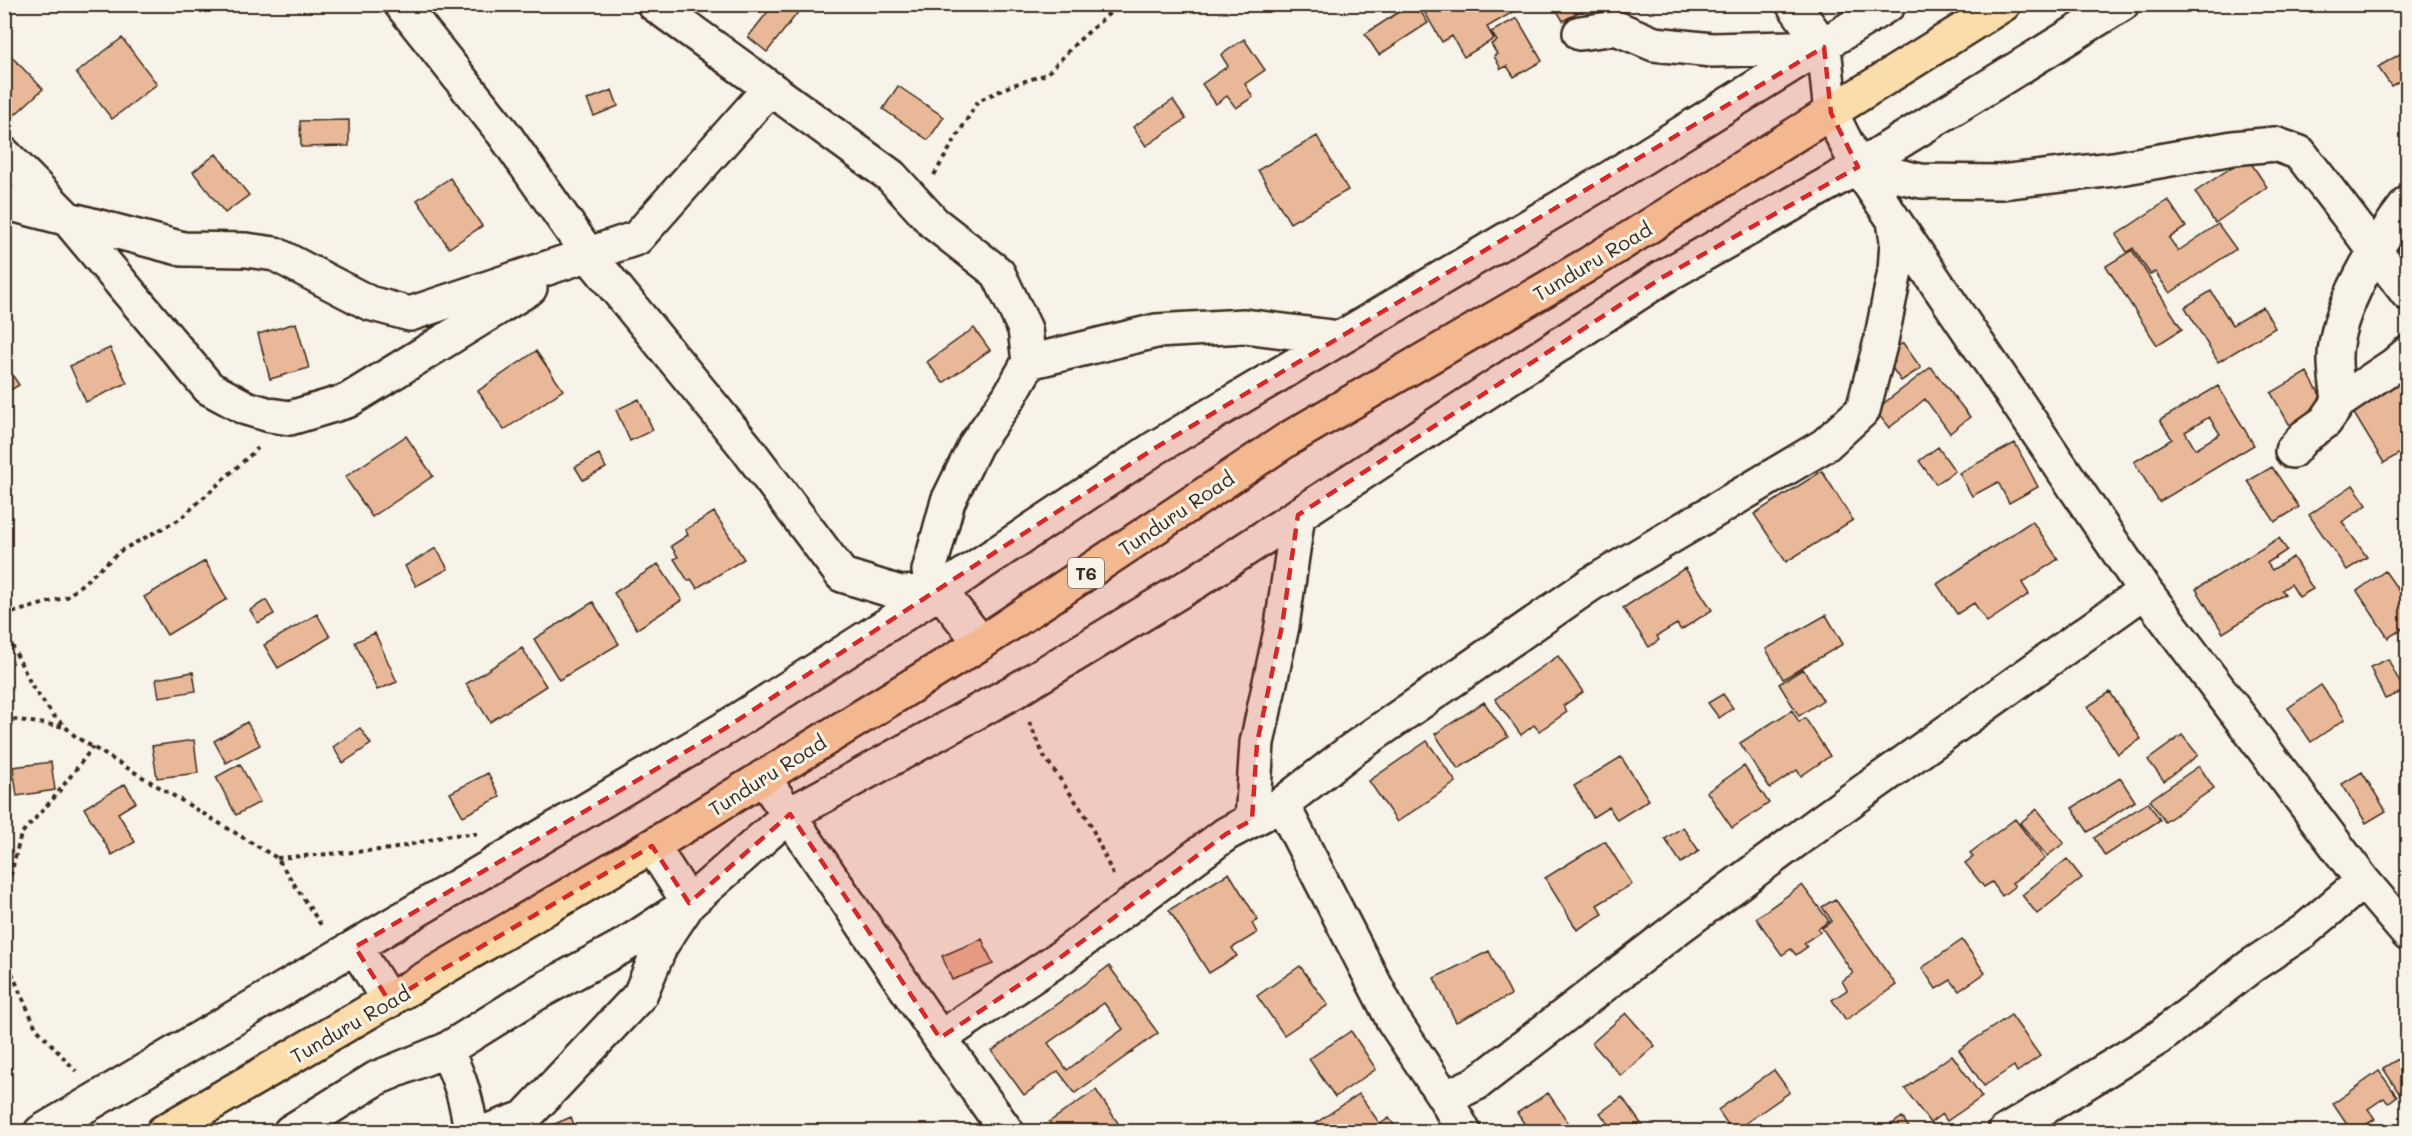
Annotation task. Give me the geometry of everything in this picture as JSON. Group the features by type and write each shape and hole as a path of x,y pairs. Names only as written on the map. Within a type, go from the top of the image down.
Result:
{"highway":[{"name":"Tunduru Road","path":"163,1131 652,846 981,642 1288,439 1587,265 2004,4"}],"street":[{"path":"401,4 504,134 588,254 745,446 842,575 900,593 940,591"},
{"path":"654,4 891,176 934,223 998,273 1025,329 1029,362 1009,397 975,444 948,501 929,572 940,591 981,642"},
{"path":"41,1131 724,729 940,591 1155,448 1610,178 1824,47 1889,4"},
{"path":"306,1128 377,1078 446,1050 537,993 625,945 689,903 790,814 1015,691 1197,581 1663,277 1858,167 2122,4"},
{"path":"1807,10 1824,47 1831,113 1858,167 2145,591 2363,881 2408,934"},
{"path":"1580,33 1616,28 1654,44 1712,50 1824,47"},
{"path":"4,202 183,249 246,250 275,254 369,303 410,314 637,238 770,88"},
{"path":"1858,167 1921,181 2000,182 2114,169 2222,150 2275,144 2300,153 2408,294"},
{"path":"4,154 66,217 209,388 246,408 270,416 290,418 347,401 507,301 588,254"},
{"path":"2340,402 2334,359 2340,322 2375,251 2408,203"},
{"path":"940,1038 1061,957 1226,834 1282,804 1353,749 1591,584 1825,445 1863,410 1881,341 1895,271 1897,241 1894,221"},
{"path":"1029,362 1156,331 1244,326 1340,338"},
{"path":"2292,451 2304,437 2325,422 2340,402 2408,353"},
{"path":"1252,820 1257,743 1282,626 1298,515"},
{"path":"1445,1098 1477,1083 1670,934 1803,836 2145,591"},
{"path":"763,777 940,1038 1007,1131"},
{"path":"1282,804 1393,1020 1464,1131"},
{"path":"652,846 689,903"},
{"path":"2004,1131 2160,1037 2251,966 2304,932 2363,881"},
{"path":"485,1131 524,1118 640,995 662,945 689,903"},
{"path":"349,951 389,1001"},
{"path":"446,1050 461,1081 468,1106 471,1131"}],"path":[{"path":"916,203 978,101 1010,86 1047,74 1120,4"},
{"path":"4,615 67,597 122,550 180,519 290,418"},
{"path":"4,629 32,686 53,715 93,747 276,858 349,951"},
{"path":"1015,691 1044,756 1088,819 1127,908"},
{"path":"4,718 67,727"},
{"path":"4,902 21,834 53,799 93,747"},
{"path":"276,858 392,849 450,835 476,833 496,842 511,855"},
{"path":"4,947 36,1028 76,1071 93,1101"}],"highlighted area":[{"path":"1824,47 1831,113 1858,167 1663,277 1298,515 1282,626 1257,743 1252,820 1226,834 1061,957 940,1038 790,814 689,903 652,846 389,1001 355,947 724,729 1155,448"}],"building":[{"path":"774,4 803,6 767,52 748,37"},
{"path":"1411,4 1416,4 1428,23 1379,55 1365,34"},
{"path":"1427,4 1509,4 1513,12 1487,27 1494,39 1464,57 1452,36 1442,42 1422,8"},
{"path":"1553,4 1592,4 1563,21"},
{"path":"1517,18 1542,61 1514,77 1507,66 1501,69 1494,56 1497,54 1491,44 1497,41 1491,32"},
{"path":"122,38 157,84 112,119 76,73"},
{"path":"1244,39 1265,70 1245,84 1253,97 1236,108 1227,96 1216,104 1202,84 1228,66 1221,55"},
{"path":"4,49 43,89 8,121 4,117"},
{"path":"2408,49 2408,76 2391,86 2378,67"},
{"path":"898,86 944,117 928,140 883,109"},
{"path":"612,90 618,106 594,116 587,100"},
{"path":"1173,100 1186,119 1146,146 1133,127"},
{"path":"349,120 349,146 301,147 300,121"},
{"path":"1317,136 1348,190 1290,223 1258,170"},
{"path":"216,154 249,195 225,213 193,172"},
{"path":"2247,157 2267,187 2215,223 2195,192"},
{"path":"450,178 482,226 449,248 417,200"},
{"path":"2168,200 2186,227 2169,238 2178,251 2218,224 2236,249 2170,293 2155,272 2150,274 2133,248 2127,252 2116,235"},
{"path":"2132,250 2182,329 2157,345 2106,266"},
{"path":"2211,291 2232,325 2263,307 2275,328 2218,362 2185,307"},
{"path":"296,323 309,368 270,379 258,334"},
{"path":"974,328 990,350 943,383 927,362"},
{"path":"1903,343 1921,368 1901,381 1884,356"},
{"path":"110,348 127,383 86,402 70,366"},
{"path":"536,351 563,390 504,430 478,391"},
{"path":"7,367 19,385 4,394 4,368"},
{"path":"1931,367 1970,417 1950,433 1925,399 1889,428 1875,410"},
{"path":"2307,372 2328,409 2292,429 2271,393"},
{"path":"2398,378 2408,394 2408,448 2384,463 2350,407"},
{"path":"2218,386 2254,445 2159,502 2134,462 2172,439 2160,420","holes":["2209,417 2220,434 2195,449 2185,432"]},
{"path":"639,399 653,430 630,441 616,410"},
{"path":"406,436 433,476 372,517 345,477"},
{"path":"2015,443 2038,487 2009,503 1998,482 1972,496 1959,473"},
{"path":"1938,447 1955,471 1936,484 1919,461"},
{"path":"599,454 606,468 583,480 575,467"},
{"path":"2272,467 2299,507 2275,522 2248,481"},
{"path":"1822,471 1853,520 1786,562 1754,514"},
{"path":"2353,485 2367,505 2342,522 2367,557 2347,570 2309,515"},
{"path":"714,512 744,559 697,588 691,579 688,581 674,559 678,557 671,546 688,535 685,530"},
{"path":"2032,521 2058,559 2022,583 2029,594 1987,622 1974,603 1957,614 1937,584"},
{"path":"2279,538 2287,550 2267,563 2272,570 2293,557 2313,589 2299,597 2291,584 2282,590 2285,594 2223,633 2196,589"},
{"path":"436,548 448,569 416,586 405,566"},
{"path":"205,561 227,599 167,635 144,597"},
{"path":"658,564 682,600 637,629 614,593"},
{"path":"1685,568 1712,610 1681,630 1677,624 1657,636 1659,640 1649,647 1623,608"},
{"path":"2385,571 2408,604 2408,625 2388,638 2357,591"},
{"path":"266,600 274,614 258,623 250,610"},
{"path":"593,602 619,644 559,680 534,639"},
{"path":"317,614 330,637 278,668 264,645"},
{"path":"1826,615 1843,644 1783,679 1766,649"},
{"path":"375,633 397,682 377,690 355,642"},
{"path":"522,648 546,686 490,722 466,684"},
{"path":"1558,656 1583,692 1563,706 1567,712 1539,731 1534,725 1521,735 1495,699"},
{"path":"2388,659 2404,691 2385,699 2370,667"},
{"path":"1803,669 1823,700 1799,716 1779,684"},
{"path":"193,672 196,691 159,697 156,679"},
{"path":"2321,685 2345,719 2311,742 2288,708"},
{"path":"2110,692 2141,739 2118,754 2087,707"},
{"path":"1723,694 1733,708 1719,718 1708,703"},
{"path":"1484,702 1508,737 1458,769 1435,734"},
{"path":"1792,710 1799,722 1805,718 1830,756 1801,776 1797,770 1770,788 1740,743"},
{"path":"247,722 260,745 226,763 214,741"},
{"path":"360,728 371,744 343,763 333,747"},
{"path":"2182,735 2198,755 2164,781 2148,760"},
{"path":"194,740 198,773 157,778 152,746"},
{"path":"1427,741 1456,782 1397,822 1369,781"},
{"path":"1621,757 1649,800 1617,820 1609,807 1593,817 1574,786"},
{"path":"51,762 55,790 17,796 13,767"},
{"path":"240,764 260,802 236,815 216,777"},
{"path":"1744,766 1769,803 1732,828 1707,792"},
{"path":"2199,766 2214,788 2165,822 2150,800"},
{"path":"2362,772 2386,811 2366,823 2342,784"},
{"path":"488,773 500,797 463,816 450,793"},
{"path":"2120,778 2135,801 2088,832 2072,808"},
{"path":"125,784 136,802 118,813 135,842 112,855 84,808"},
{"path":"2148,802 2160,820 2105,856 2094,838"},
{"path":"2037,809 2064,843 2047,856 2020,823"},
{"path":"2015,819 2045,859 2012,883 2015,886 2002,896 1992,882 1984,887 1965,863 1973,857 1970,853"},
{"path":"1683,827 1699,851 1681,863 1665,839"},
{"path":"1605,841 1632,884 1597,905 1603,914 1577,930 1545,878"},
{"path":"2067,859 2082,878 2037,914 2022,895"},
{"path":"1229,873 1258,920 1252,923 1257,933 1232,948 1237,956 1209,973 1169,910"},
{"path":"1802,885 1829,921 1818,929 1820,932 1804,943 1807,947 1796,955 1791,949 1782,955 1756,918"},
{"path":"1835,899 1896,985 1846,1020 1832,1000 1847,990 1842,981 1853,973 1822,928 1832,921 1822,907"},
{"path":"982,939 993,964 952,980 942,956"},
{"path":"1962,940 1985,973 1959,991 1951,980 1936,989 1922,968"},
{"path":"1489,951 1511,995 1456,1022 1434,978"},
{"path":"1109,966 1158,1033 1075,1093 1058,1071 1024,1095 992,1051","holes":["1104,1003 1123,1029 1067,1070 1048,1043"]},
{"path":"1300,966 1328,1005 1284,1035 1257,996"},
{"path":"1626,1013 1655,1046 1621,1076 1592,1043"},
{"path":"2011,1015 2040,1056 2017,1072 2014,1066 1984,1086 1959,1050"},
{"path":"1351,1031 1376,1069 1335,1097 1309,1059"},
{"path":"2408,1053 2408,1107 2383,1068"},
{"path":"1952,1055 1982,1097 1947,1121 1942,1114 1930,1123 1905,1089"},
{"path":"1774,1070 1790,1092 1733,1132 1718,1110"},
{"path":"2379,1071 2397,1096 2388,1103 2384,1098 2368,1109 2375,1119 2367,1124 2373,1132 2352,1132 2333,1104"},
{"path":"1096,1090 1124,1132 1055,1132 1049,1122"},
{"path":"1548,1093 1570,1125 1560,1132 1530,1132 1517,1113"},
{"path":"1359,1094 1380,1124 1389,1118 1399,1132 1318,1132 1313,1125"},
{"path":"1622,1097 1647,1132 1614,1132 1600,1113"},
{"path":"571,1117 577,1132 536,1132"},
{"path":"1902,1117 1912,1132 1881,1132"}]}
